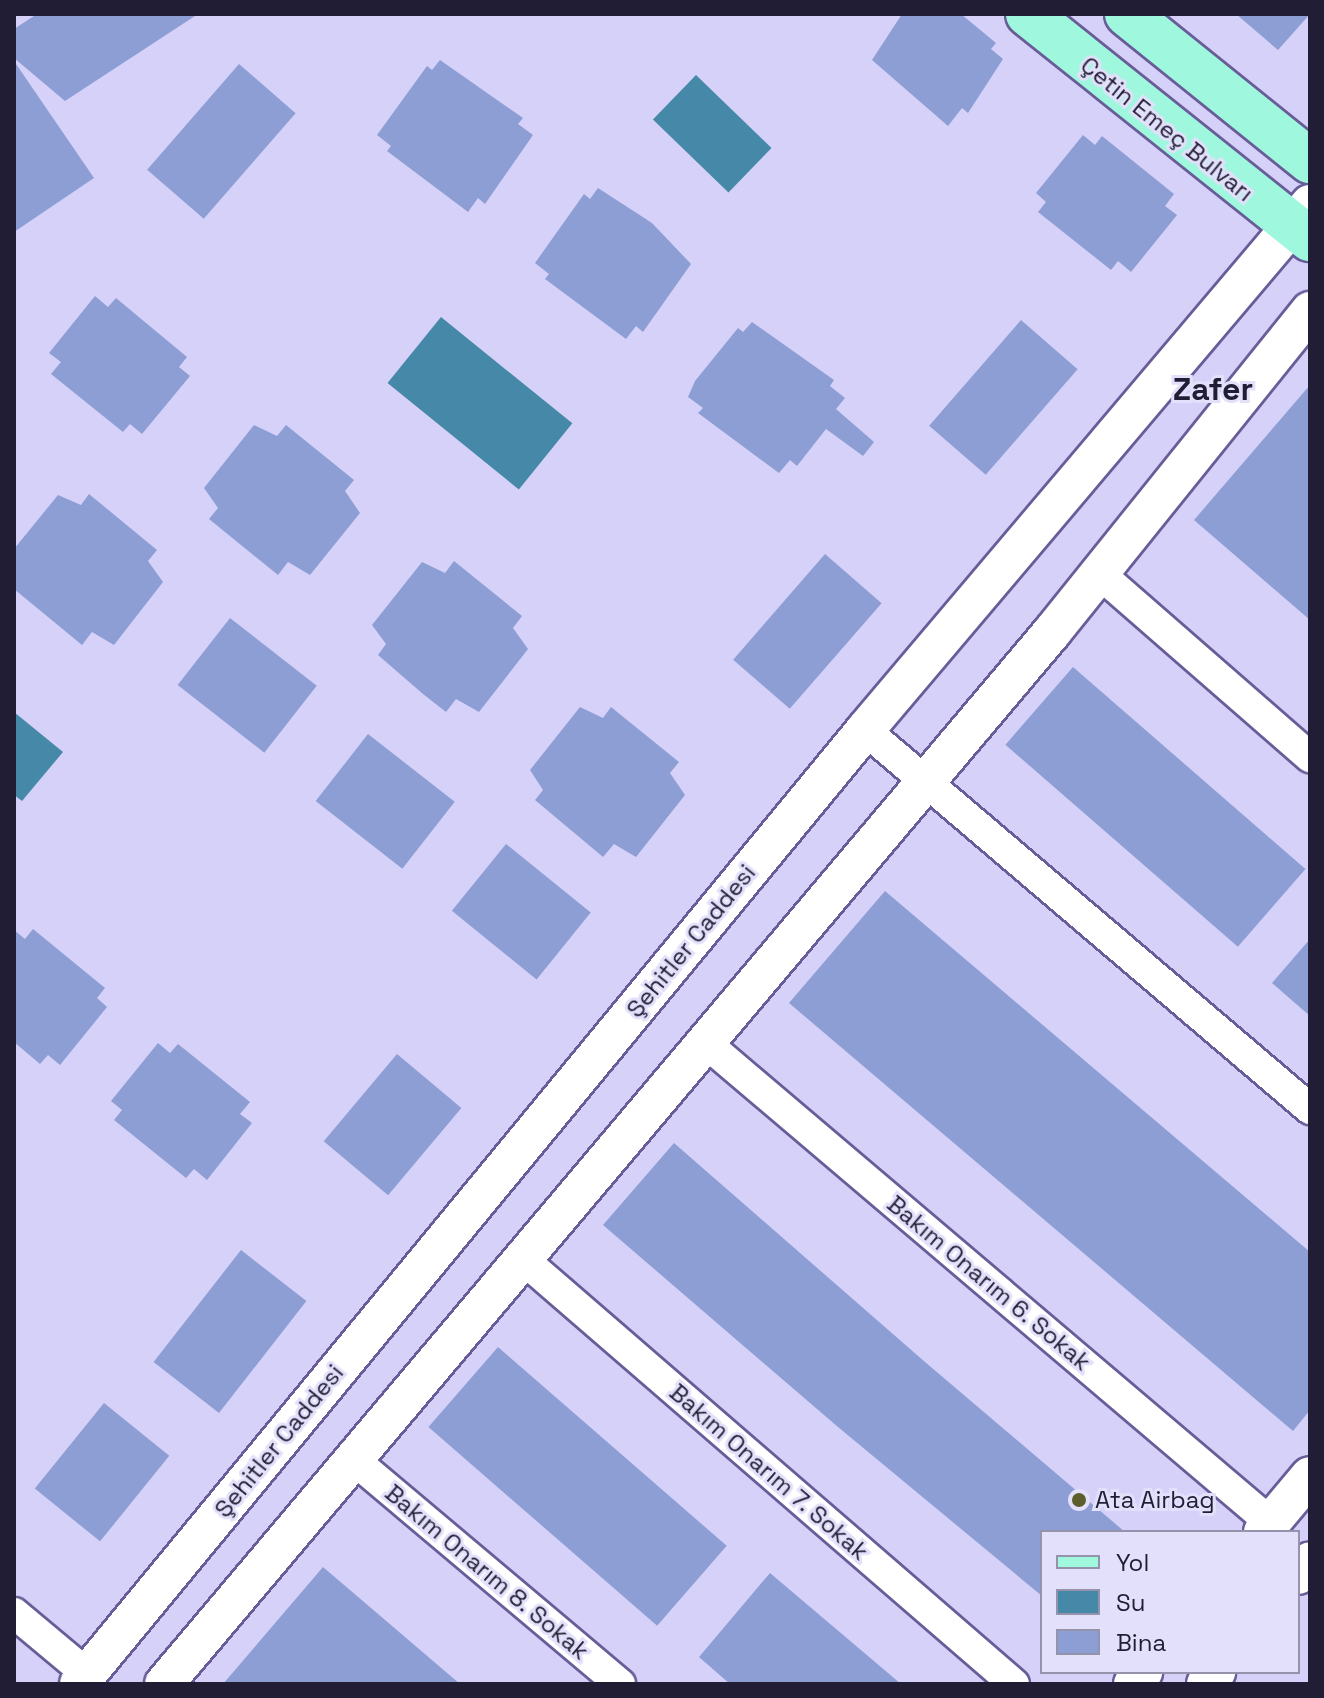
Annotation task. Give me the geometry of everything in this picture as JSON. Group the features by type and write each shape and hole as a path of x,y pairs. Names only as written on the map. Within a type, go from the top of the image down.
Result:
{"main road":[{"name":"Çetin Emeç Bulvarı","path":"1028,14 1303,224"},
{"path":"1127,14 1310,161"}],"street":[{"name":"Şehitler Caddesi","path":"83,1679 865,730 1303,224"},
{"path":"164,1684 707,1044 1100,574 1310,311"},
{"path":"1100,574 1310,757"},
{"path":"865,730 1310,1109"},
{"name":"Bakım Onarım 6. Sokak","path":"707,1044 1267,1527"},
{"name":"Bakım Onarım 7. Sokak","path":"524,1260 1014,1684"},
{"name":"Bakım Onarım 8. Sokak","path":"354,1460 620,1684"},
{"path":"1267,1527 1310,1476"},
{"path":"14,1613 83,1679"}],"water":[{"path":"696,75 772,148 728,193 653,120"},
{"path":"441,317 572,423 519,489 388,383"},
{"path":"14,712 63,752 22,801 14,795"}],"building":[{"path":"37,14 198,14 65,101 14,58 14,29"},
{"path":"902,14 961,14 996,43 991,49 1003,59 968,113 962,108 948,126 872,60"},
{"path":"1236,14 1310,14 1278,50"},
{"path":"440,60 523,118 518,124 533,135 485,204 478,198 468,212 387,151 391,146 377,135 427,66 432,70"},
{"path":"14,61 94,178 14,232"},
{"path":"239,64 296,113 204,219 147,170"},
{"path":"1083,135 1095,145 1102,136 1174,194 1165,206 1177,215 1131,272 1118,261 1111,270 1038,212 1046,202 1036,193"},
{"path":"598,188 652,223 691,264 643,332 636,326 626,339 545,279 549,274 535,263 584,194 590,199"},
{"path":"95,296 108,307 116,298 187,357 179,367 190,376 142,434 130,424 123,432 51,374 61,362 49,353"},
{"path":"1021,320 1078,369 986,475 929,426"},
{"path":"752,322 834,380 830,386 845,398 836,409 874,442 863,456 826,429 797,466 790,460 779,473 698,413 703,408 688,397 695,381 738,328 743,332"},
{"path":"1310,385 1310,620 1194,520"},
{"path":"254,425 277,436 286,425 354,480 345,491 360,513 310,575 288,562 278,575 209,519 218,508 204,488"},
{"path":"89,494 157,550 148,561 163,582 114,645 92,632 82,645 14,589 14,549 58,495 81,505"},
{"path":"825,554 882,603 790,709 733,660"},
{"path":"454,561 522,616 513,628 528,649 479,712 456,699 446,712 423,694 378,655 386,644 372,625 422,562 445,573"},
{"path":"230,618 317,686 264,753 178,685"},
{"path":"1073,667 1305,869 1238,947 1005,745"},
{"path":"580,707 603,718 611,707 679,762 670,773 685,795 636,857 614,844 603,857 535,800 543,790 530,770"},
{"path":"368,734 455,802 402,869 316,801"},
{"path":"506,844 591,913 537,979 452,911"},
{"path":"885,891 1310,1252 1310,1410 1293,1431 789,1003"},
{"path":"33,929 105,988 97,998 107,1007 60,1065 48,1055 40,1064 14,1042 14,930 25,939"},
{"path":"1310,939 1310,1016 1272,983"},
{"path":"158,1043 170,1053 178,1044 250,1102 240,1114 252,1123 207,1180 194,1169 186,1178 114,1120 122,1110 111,1101"},
{"path":"397,1054 461,1108 388,1195 324,1141"},
{"path":"674,1143 1123,1530 1040,1530 1040,1594 838,1427 603,1225"},
{"path":"241,1250 306,1301 219,1413 154,1362"},
{"path":"498,1347 727,1546 657,1626 428,1427"},
{"path":"104,1403 169,1456 100,1541 35,1488"},
{"path":"323,1567 460,1684 223,1684"},
{"path":"770,1573 901,1684 730,1684 699,1657"}],"place":[{"name":"Ata Airbag","path":"1079,1500"}],"district":[{"name":"Zafer","path":"1213,389"}]}
